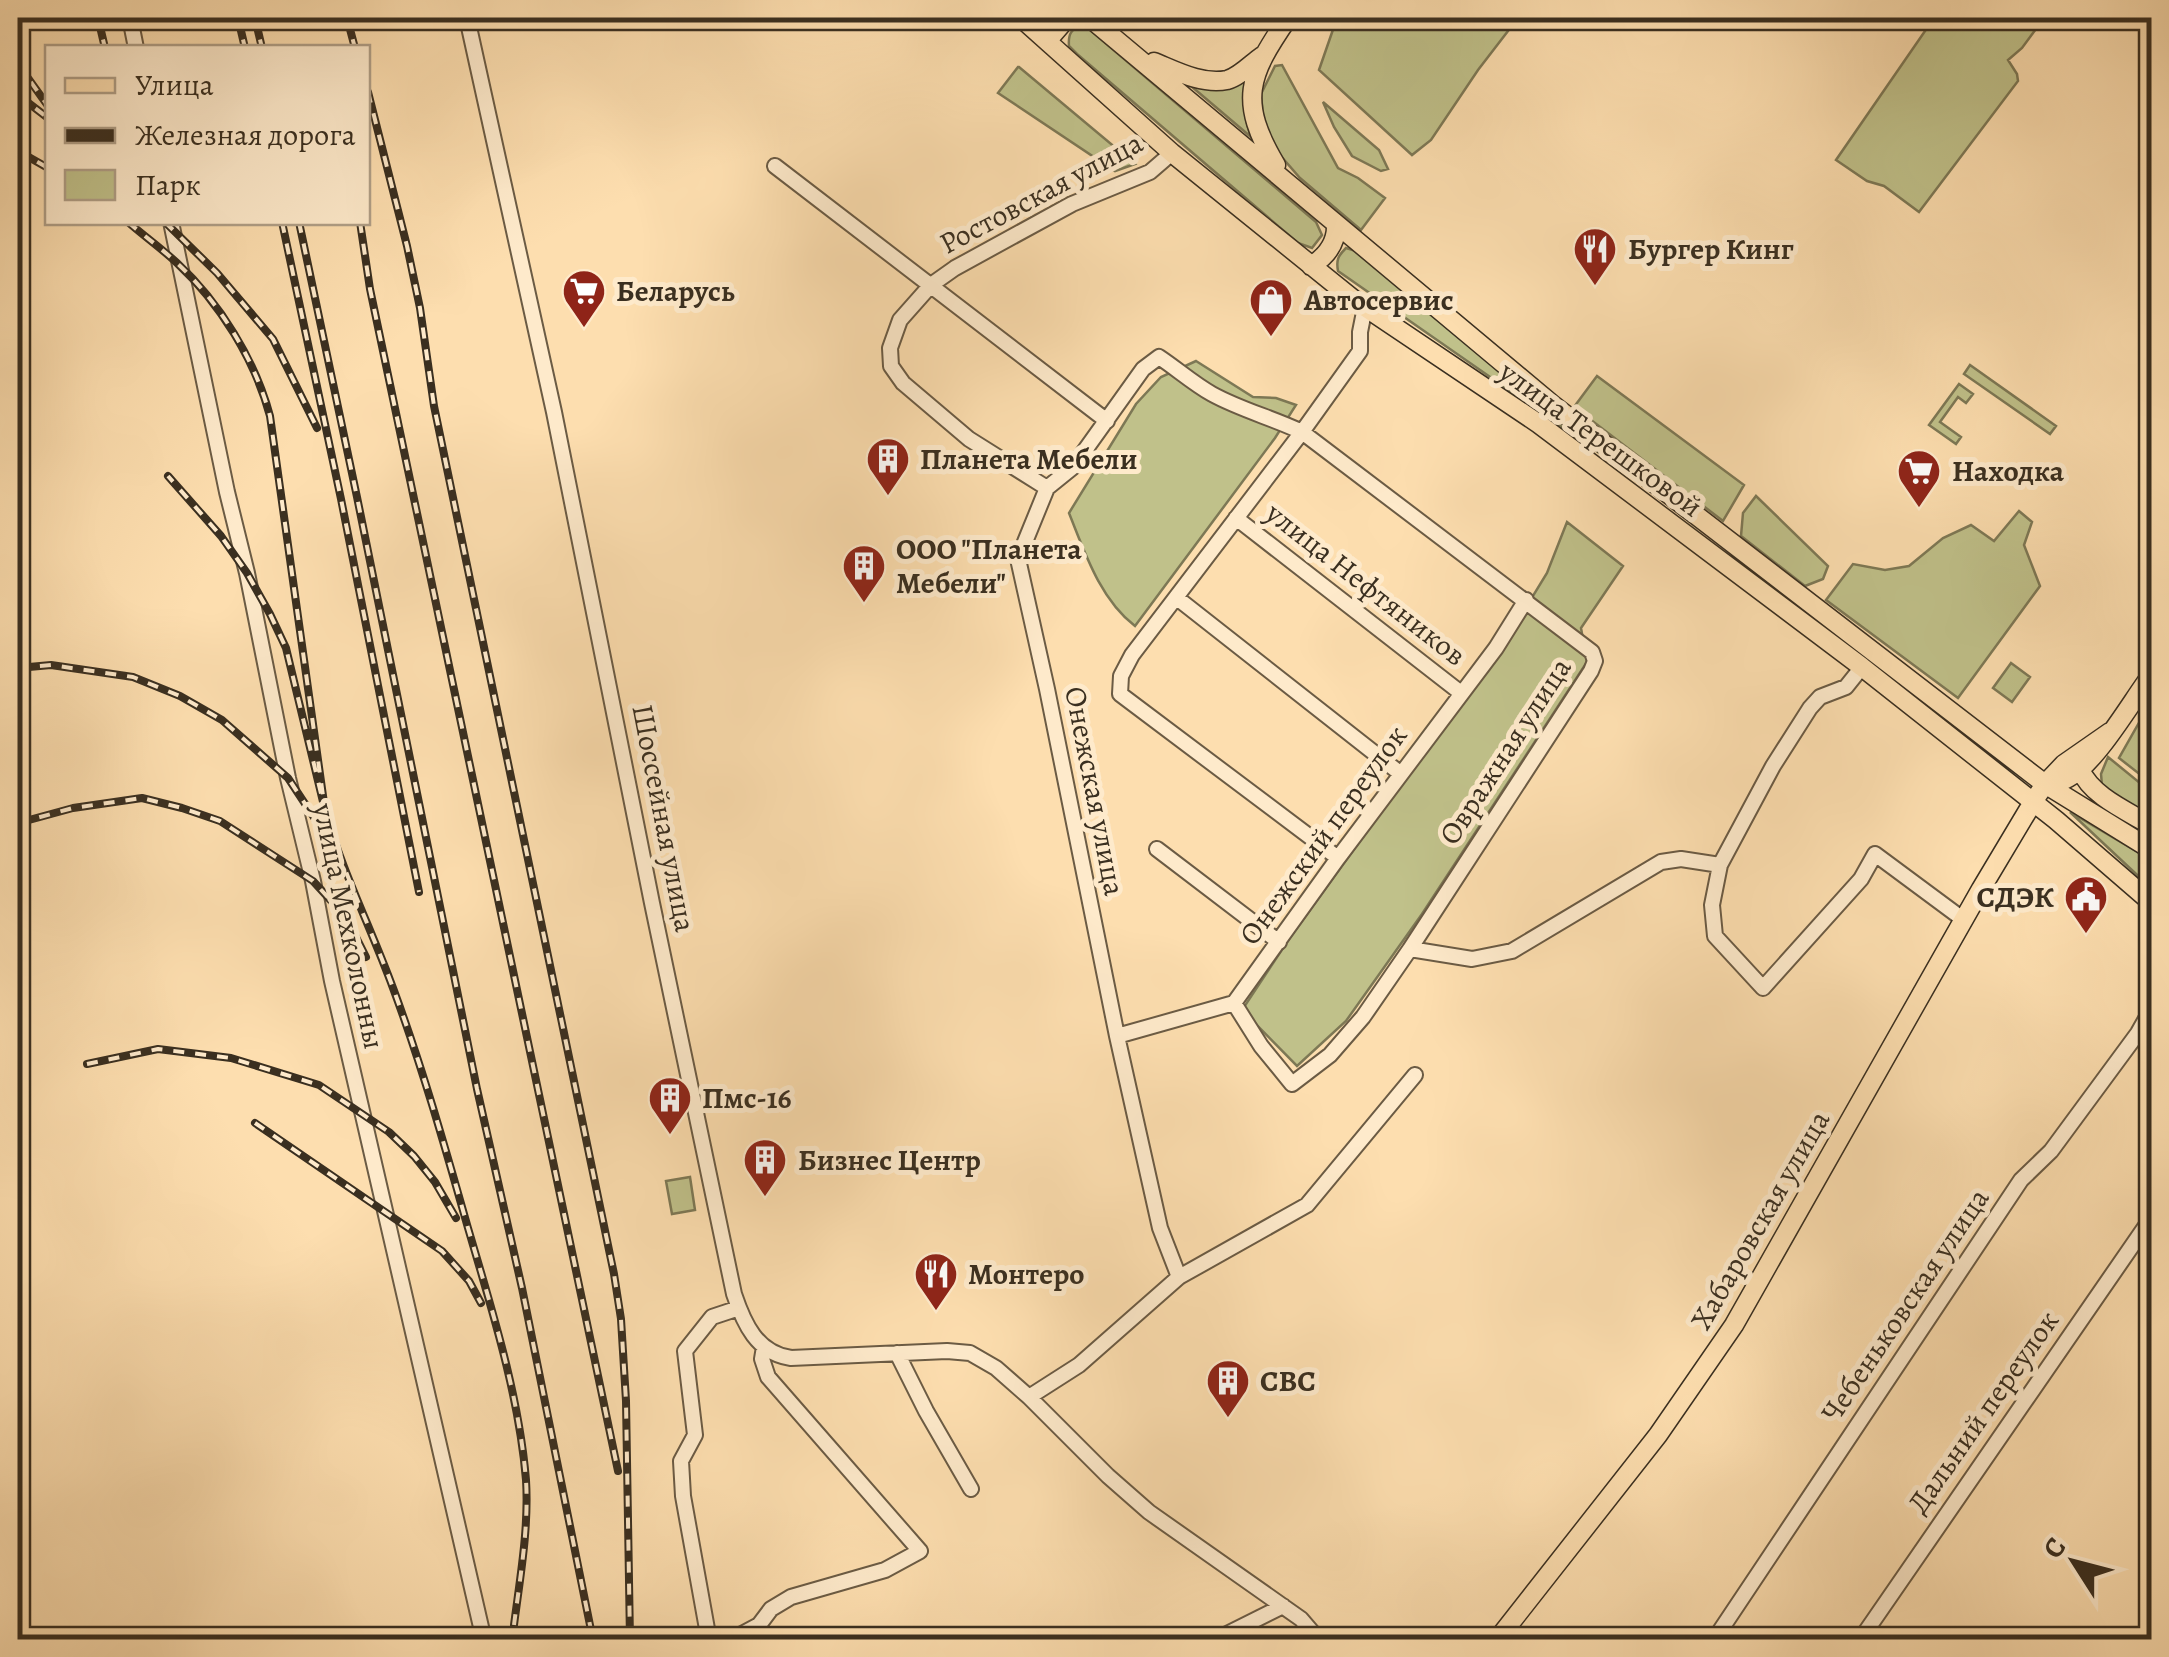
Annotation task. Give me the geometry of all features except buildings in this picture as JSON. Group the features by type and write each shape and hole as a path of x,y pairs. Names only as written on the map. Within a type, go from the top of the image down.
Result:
{"main road":[{"name":"улица Терешковой","path":"1021,18 1172,153 1312,266 1365,307 1539,424 1862,668 2033,802 2152,903"},
{"path":"1047,42 1066,18"},
{"name":"улица Терешковой","path":"1090,18 1553,405 2045,784 2152,850"},
{"path":"1284,178 1260,138 1252,112 1251,89 1262,56 1288,18"},
{"path":"1136,54 1204,80 1230,80 1262,56"},
{"path":"1312,266 1331,249 1337,235 1336,224"},
{"path":"2045,784 2060,781 2080,769 2152,674"},
{"name":"Хабаровская улица","path":"1497,1640 1658,1434 1734,1325 2045,784 2064,764 2110,732"},
{"path":"2080,769 2093,789 2152,826"}],"street":[{"path":"130,18 135,45"},
{"name":"Шоссейная улица","path":"467,18 554,412 738,1308 764,1347 762,1359 768,1377 920,1551 885,1570 790,1597 770,1609 759,1625 731,1640"},
{"name":"Ростовская улица","path":"1047,488 969,439 903,383 891,366 890,348 900,320 931,285 955,268 1072,204 1150,172 1172,153"},
{"path":"774,166 1107,421"},
{"name":"улица Мехколонны","path":"172,225 336,1000 484,1640"},
{"path":"1338,858 1120,694 1121,676 1132,655 1360,351 1365,307"},
{"name":"Онежская улица","path":"1179,1277 1160,1228 1018,559 1047,488 1073,467 1144,370 1159,357 1208,392 1302,432"},
{"path":"1302,432 1526,600"},
{"name":"улица Нефтяников","path":"1236,518 1462,693"},
{"path":"1177,598 1401,774"},
{"name":"Онежский переулок","path":"1234,1003 1496,648 1526,600"},
{"name":"Овражная улица","path":"1234,1003 1261,1046 1292,1084 1330,1056 1363,1017 1595,661 1592,652 1526,600"},
{"path":"1862,668 1846,687 1820,697 1810,708 1774,766 1720,865 1712,906 1715,936 1763,988 1861,880 1875,854 1964,920"},
{"path":"1157,848 1279,942"},
{"path":"1410,949 1472,959 1512,951 1660,862 1681,859 1720,865"},
{"path":"1117,1036 1234,1003"},
{"name":"Чебеньковская улица","path":"1714,1640 2021,1180 2051,1152 2152,1008"},
{"path":"1028,1397 1079,1366 1179,1277 1307,1205 1416,1075"},
{"name":"Дальний переулок","path":"1860,1640 2152,1217"},
{"path":"709,1640 683,1496 681,1461 695,1434 685,1351 712,1317 738,1308"},
{"path":"764,1347 791,1358 946,1351 970,1354 996,1368 1150,1512 1301,1619 1320,1640"},
{"path":"897,1353 972,1488"},
{"path":"1215,1640 1283,1606"}],"green space":[{"path":"1337,18 1518,18 1431,140 1412,155 1319,70"},
{"path":"1934,18 2044,18 2008,60 2018,81 1919,212 1884,186 1867,181 1836,160"},
{"path":"1083,24 1316,222 1322,235 1312,248 1298,243 1077,54 1069,46 1069,38"},
{"path":"1282,65 1338,168 1385,198 1361,230 1300,178 1280,155 1264,126 1261,94 1275,66"},
{"path":"1018,67 1135,164 1115,171 998,93"},
{"path":"1246,80 1245,109 1251,137 1191,86 1230,87"},
{"path":"1323,102 1379,150 1388,169 1381,171 1352,156"},
{"path":"1346,248 1356,251 1602,455 1338,271 1338,258"},
{"path":"1196,361 1253,397 1276,398 1296,405 1135,626 1103,589 1069,513 1136,404 1161,377"},
{"path":"1970,365 2056,426 2050,434 1964,374"},
{"path":"1597,376 1744,485 1723,521 1574,407"},
{"path":"1959,384 1973,394 1966,403 1958,397 1940,422 1961,437 1956,444 1929,425"},
{"path":"1756,496 1828,566 1823,579 1805,586 1741,536 1743,513"},
{"path":"2019,511 2032,522 2024,545 2040,586 1958,698 1826,600 1853,564 1885,570 1909,566 1943,538 1971,525 1994,541"},
{"path":"1567,522 1623,566 1581,628 1587,662 1422,914 1346,1021 1297,1066 1242,1010 1509,635 1547,573"},
{"path":"2011,663 2030,677 2012,702 1993,688"},
{"path":"2140,721 2151,731 2151,783 2119,758"},
{"path":"2108,757 2151,792 2151,819 2113,797 2102,785 2101,774"},
{"path":"2070,812 2151,860 2151,888"},
{"path":"690,1177 695,1210 672,1214 666,1181"}],"railway":[{"path":"98,18 104,45"},
{"path":"238,18 244,45"},
{"path":"255,18 261,45"},
{"path":"347,18 354,45"},
{"path":"18,64 45,102"},
{"path":"18,95 45,116"},
{"path":"370,100 420,308 434,406 614,1274 626,1401 630,1640"},
{"path":"18,151 45,166"},
{"path":"132,225 177,263 208,296 245,354 270,416 325,810 286,648 247,573 221,536 168,476"},
{"path":"168,225 217,273 273,339 317,428"},
{"path":"283,225 419,892"},
{"path":"300,225 593,1640"},
{"path":"360,225 370,289 618,1471"},
{"path":"18,668 51,665 133,677 180,696 222,720 288,778 323,831"},
{"path":"18,823 73,808 142,798 220,821 313,881 335,905 366,957"},
{"path":"325,810 423,1077 511,1385 527,1498 514,1625"},
{"path":"87,1064 158,1049 231,1058 319,1085 389,1132 414,1156 456,1218"},
{"path":"255,1123 442,1251 469,1281 481,1303"}],"place":[{"name":"Бургер Кинг","path":"1595,287"},
{"name":"Беларусь","path":"584,329"},
{"name":"Автосервис","path":"1271,338"},
{"name":"Планета Мебели","path":"888,497"},
{"name":"Находка","path":"1919,509"},
{"name":"ООО \"Планета Мебели\"","path":"864,604"},
{"name":"СДЭК","path":"2086,935"},
{"name":"Пмс-16","path":"670,1136"},
{"name":"Бизнес Центр","path":"765,1198"},
{"name":"Монтеро","path":"936,1312"},
{"name":"СВС","path":"1228,1419"}]}
